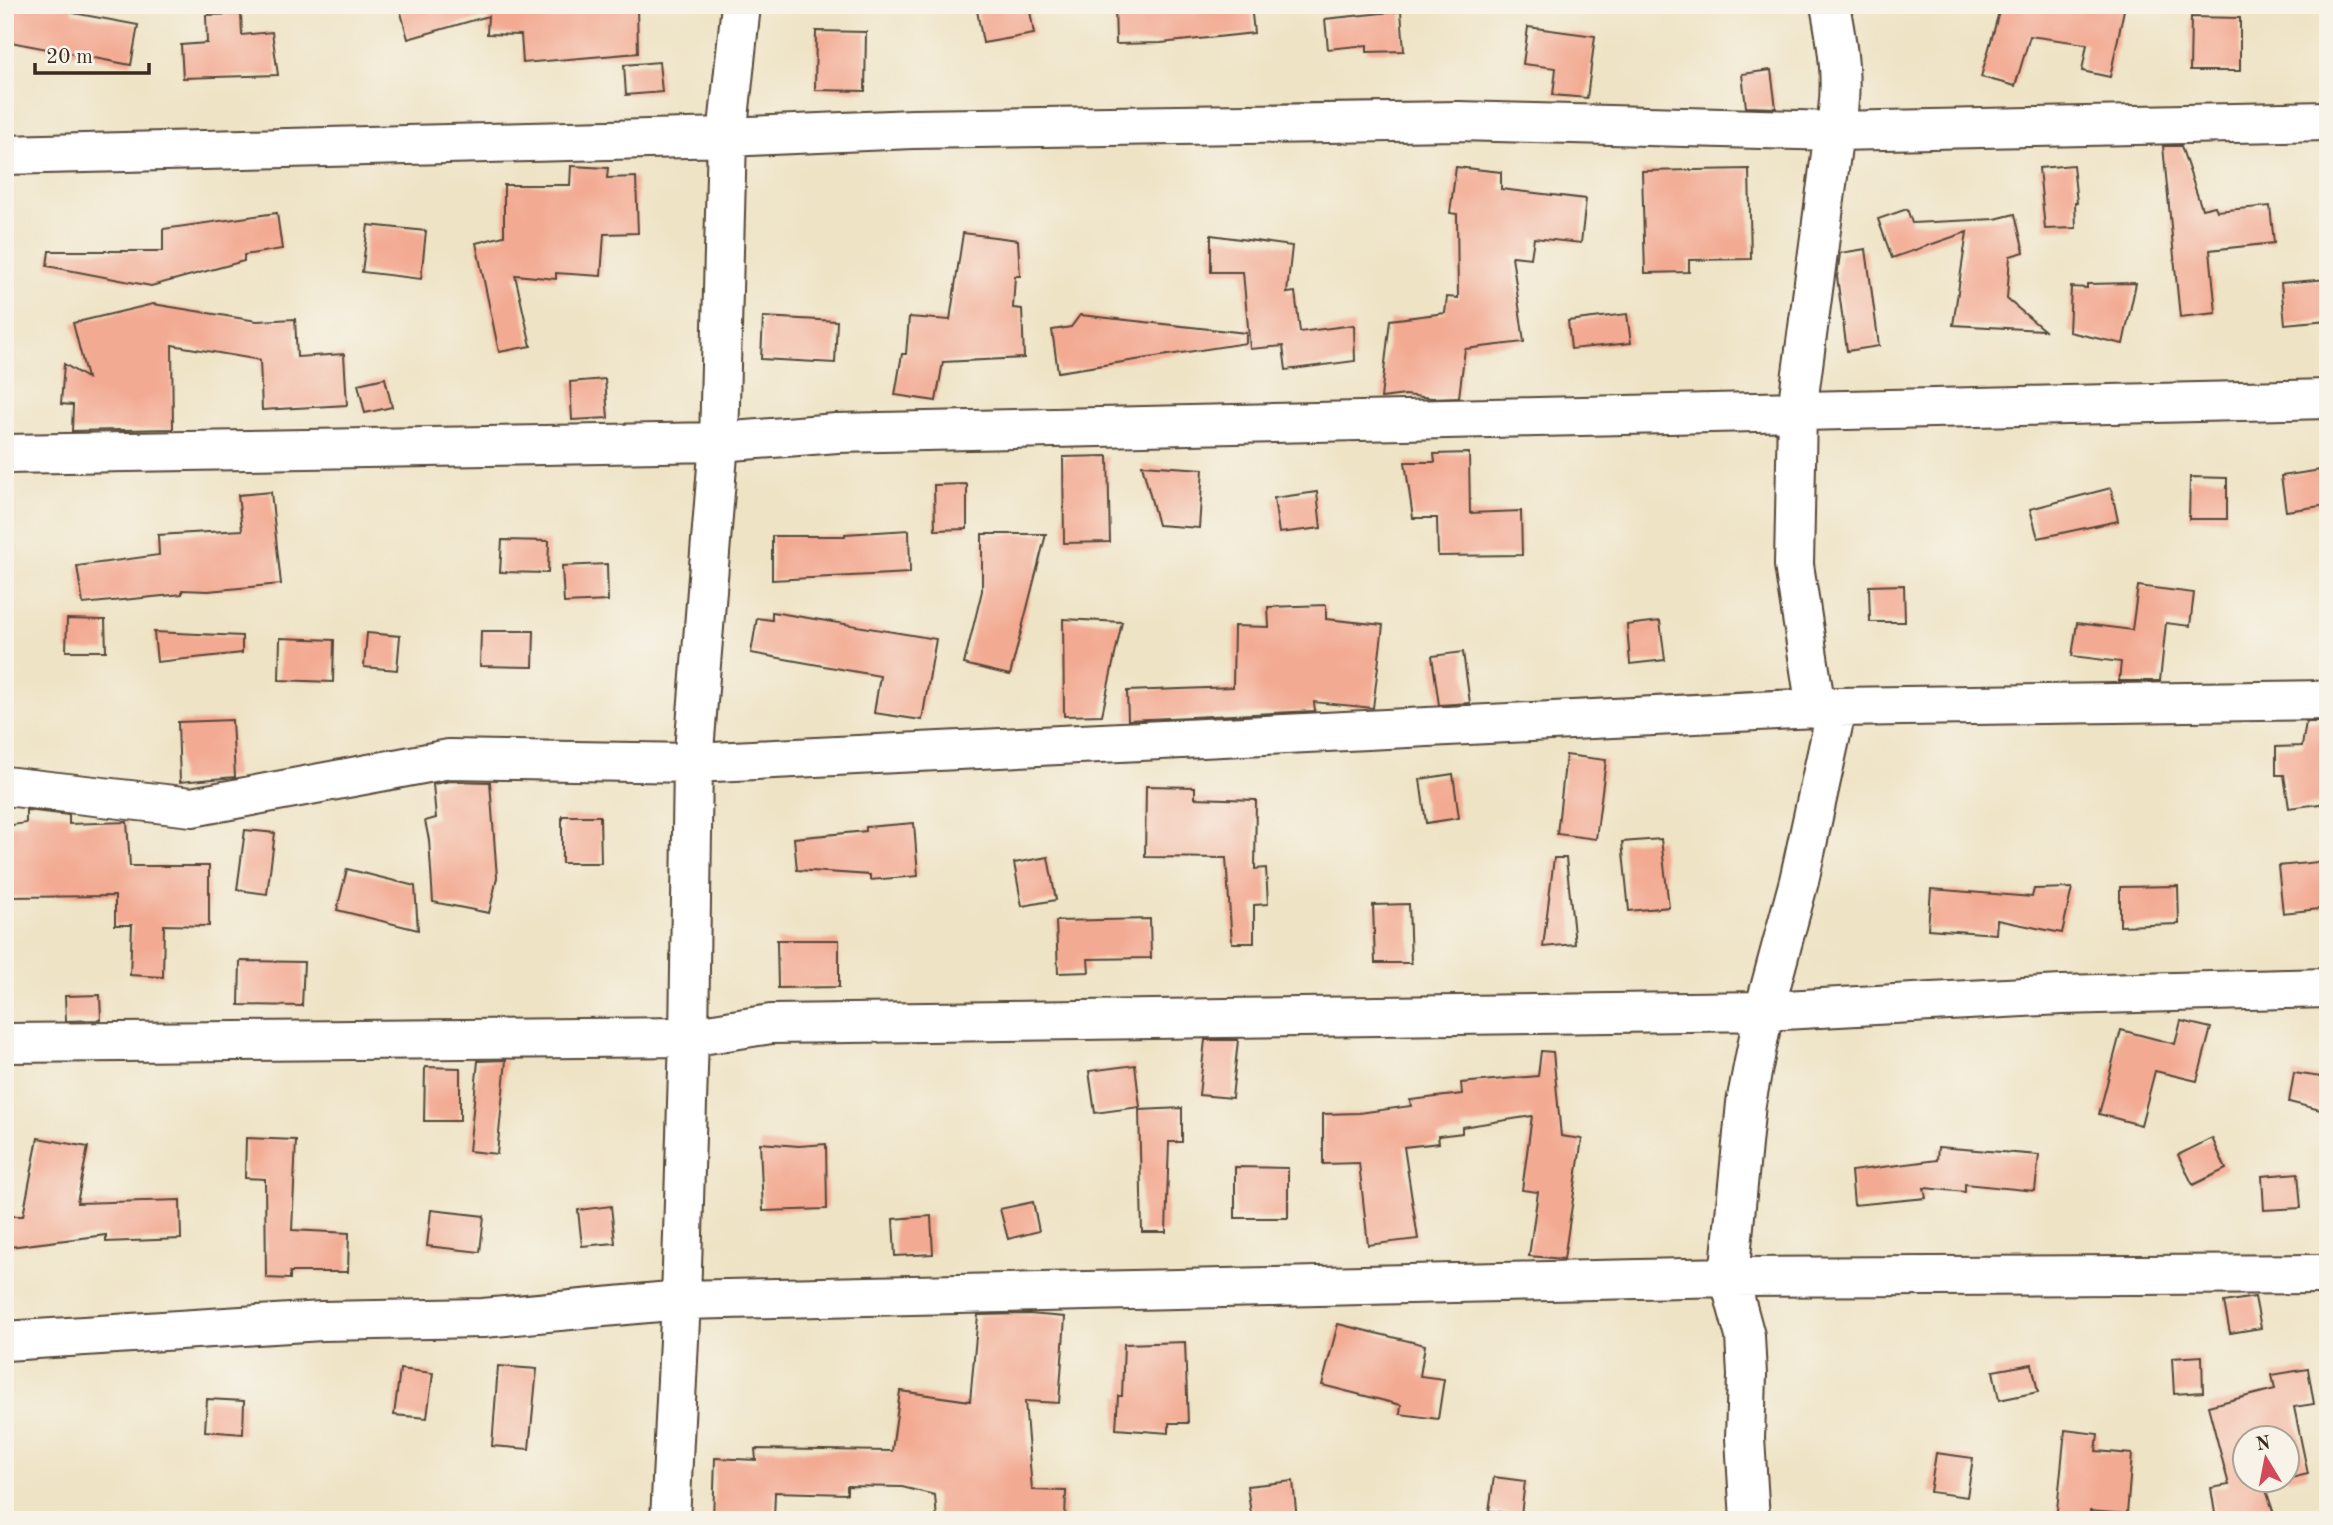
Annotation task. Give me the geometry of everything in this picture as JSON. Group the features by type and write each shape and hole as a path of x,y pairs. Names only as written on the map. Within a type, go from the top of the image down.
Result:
{"street":[{"path":"670,1520 690,1037 693,763 719,442 727,137 741,5"},
{"path":"1750,1520 1745,1438 1745,1336 1729,1278 1746,1103 1764,1011 1799,881 1826,708 1794,565 1797,411 1840,110 1836,36 1830,5"},
{"path":"5,155 727,137 927,129 1458,121 1835,131 2328,121"},
{"path":"5,454 719,442 837,433 2328,400"},
{"path":"5,786 192,807 449,759 693,763 1826,708 2328,700"},
{"path":"5,1043 690,1037 771,1024 1764,1011 2063,995 2328,988"},
{"path":"5,1341 322,1321 483,1318 681,1300 1729,1278 2328,1274"}],"building":[{"path":"5,5 71,5 73,13 138,25 131,65 5,41"},
{"path":"399,5 637,5 638,53 523,63 521,35 487,34 488,16 408,39"},
{"path":"976,5 1029,5 1034,34 983,43"},
{"path":"1115,5 1251,5 1254,33 1161,43 1116,44"},
{"path":"2001,5 2125,5 2110,77 2082,71 2087,44 2030,36 2015,86 1981,77"},
{"path":"1401,11 1404,51 1367,52 1367,45 1328,49 1325,19"},
{"path":"241,14 242,35 272,32 278,75 183,78 181,45 207,43 206,15"},
{"path":"2191,17 2240,18 2240,71 2190,71"},
{"path":"1528,27 1595,36 1587,98 1553,95 1556,68 1523,64"},
{"path":"816,31 866,32 865,91 815,90"},
{"path":"659,62 662,92 626,95 624,65"},
{"path":"1771,70 1776,108 1746,107 1742,74"},
{"path":"2163,146 2181,146 2202,209 2215,206 2217,211 2270,206 2274,243 2210,250 2216,313 2180,317"},
{"path":"2073,165 2077,203 2076,228 2045,229 2039,168"},
{"path":"571,166 608,168 607,178 636,177 638,233 604,234 601,276 556,273 556,279 515,275 531,346 499,352 476,243 504,236 504,185 570,185"},
{"path":"1456,167 1501,172 1501,189 1586,199 1581,243 1534,238 1531,258 1512,256 1524,342 1465,349 1459,397 1405,395 1381,398 1390,320 1445,313 1447,297 1458,298 1457,214 1450,213"},
{"path":"1749,169 1751,259 1689,260 1689,272 1645,273 1642,171"},
{"path":"1907,209 1912,223 1995,219 2015,214 2024,252 2010,256 2007,299 2044,330 1953,325 1967,232 1892,258 1878,219"},
{"path":"277,213 282,249 244,255 244,261 151,286 47,266 49,251 163,251 163,229"},
{"path":"368,225 426,231 421,279 362,272"},
{"path":"963,233 1018,240 1020,276 1015,276 1013,308 1022,309 1024,358 943,362 936,401 895,395 902,354 906,354 909,317 950,320"},
{"path":"1211,235 1292,246 1287,293 1295,292 1300,332 1354,325 1355,361 1286,370 1283,346 1250,349 1243,272 1211,272"},
{"path":"1866,249 1879,346 1847,351 1837,277 1840,253"},
{"path":"2328,279 2328,320 2285,324 2281,283"},
{"path":"2136,283 2123,344 2069,332 2071,287"},
{"path":"153,304 257,321 295,319 297,357 344,354 347,405 262,410 260,360 172,345 173,429 72,431 73,405 61,404 64,364 87,378 73,323"},
{"path":"1627,314 1631,343 1571,349 1568,321"},
{"path":"1080,315 1246,333 1246,343 1058,372 1052,330 1071,327"},
{"path":"763,317 837,321 835,363 761,359"},
{"path":"385,378 392,407 365,413 358,384"},
{"path":"605,379 608,418 572,420 570,382"},
{"path":"1469,453 1470,513 1521,511 1522,555 1438,556 1437,518 1413,518 1405,462 1435,462 1434,454"},
{"path":"1108,456 1110,542 1064,543 1063,457"},
{"path":"1142,465 1203,469 1199,528 1158,525"},
{"path":"2328,469 2328,505 2286,511 2281,476"},
{"path":"2190,477 2227,478 2227,519 2189,519"},
{"path":"967,484 967,529 935,530 934,485"},
{"path":"2111,488 2118,521 2038,538 2030,509"},
{"path":"271,492 281,584 208,591 182,590 182,594 83,604 77,566 159,555 158,535 242,530 238,495"},
{"path":"1317,492 1321,528 1279,533 1274,498"},
{"path":"909,530 910,573 772,580 772,536 845,536"},
{"path":"982,534 1046,534 1010,675 964,664 982,591"},
{"path":"502,540 549,541 548,573 500,572"},
{"path":"607,564 608,601 564,603 562,566"},
{"path":"1904,585 1905,622 1870,622 1869,586"},
{"path":"2138,586 2194,593 2190,626 2166,623 2160,681 2119,681 2121,662 2072,656 2077,623 2132,630"},
{"path":"1326,605 1326,619 1383,625 1373,708 1314,702 1315,711 1128,720 1127,691 1233,687 1234,626 1269,627 1268,607"},
{"path":"772,612 936,639 922,720 874,713 880,676 751,653 757,618 772,620"},
{"path":"67,619 105,620 106,651 66,651"},
{"path":"1063,619 1122,622 1102,715 1064,716"},
{"path":"1660,621 1665,660 1630,664 1627,625"},
{"path":"481,631 534,631 533,667 480,666"},
{"path":"154,632 242,636 242,653 157,662"},
{"path":"367,633 400,636 397,670 364,667"},
{"path":"280,638 334,640 333,682 279,680"},
{"path":"1463,652 1470,703 1439,705 1432,656"},
{"path":"232,720 235,777 180,782 178,722"},
{"path":"2306,722 2328,722 2327,803 2289,808 2284,775 2276,775 2276,747 2302,746"},
{"path":"1566,755 1606,760 1596,839 1557,834"},
{"path":"1453,774 1459,818 1426,823 1420,779"},
{"path":"451,781 490,782 497,878 489,913 433,902 429,840 425,821 436,818 433,784"},
{"path":"1146,786 1195,787 1195,798 1256,800 1255,869 1266,868 1268,904 1254,905 1254,943 1232,943 1226,858 1145,857"},
{"path":"26,810 69,815 69,824 127,822 130,866 209,866 209,926 164,925 163,977 130,975 132,925 115,925 115,896 5,897 5,826 26,823"},
{"path":"562,816 600,816 601,863 562,863"},
{"path":"914,823 918,876 870,880 870,875 797,870 794,838"},
{"path":"245,830 275,833 267,894 237,890"},
{"path":"1661,839 1669,907 1629,911 1622,842"},
{"path":"1048,857 1056,900 1022,906 1014,863"},
{"path":"1554,858 1566,858 1575,944 1543,947"},
{"path":"2328,861 2328,908 2283,913 2278,866"},
{"path":"347,869 415,886 418,930 337,910"},
{"path":"2178,886 2179,924 2120,926 2120,887"},
{"path":"2072,888 2062,933 1997,920 1996,934 1928,929 1931,889 2032,897 2034,889"},
{"path":"1409,904 1411,963 1375,963 1373,905"},
{"path":"1150,919 1151,958 1088,959 1089,972 1058,973 1056,921"},
{"path":"777,940 839,940 839,987 778,988"},
{"path":"240,961 304,962 302,1006 239,1005"},
{"path":"100,995 101,1020 66,1021 65,996"},
{"path":"2181,1021 2211,1028 2197,1081 2155,1071 2141,1125 2099,1114 2121,1030 2175,1044"},
{"path":"1205,1040 1238,1040 1232,1098 1199,1095"},
{"path":"1541,1051 1553,1052 1561,1136 1582,1139 1564,1259 1529,1256 1538,1192 1522,1190 1532,1116 1462,1127 1462,1133 1438,1136 1439,1143 1404,1147 1418,1239 1368,1245 1359,1163 1323,1164 1323,1114 1359,1113 1411,1106 1410,1100 1462,1094 1461,1083 1538,1076"},
{"path":"506,1060 497,1154 469,1151 478,1061"},
{"path":"1135,1065 1140,1107 1095,1113 1089,1071"},
{"path":"425,1067 460,1068 460,1121 424,1121"},
{"path":"2294,1073 2328,1078 2328,1112 2289,1102"},
{"path":"1182,1108 1182,1142 1169,1142 1166,1232 1142,1232 1139,1110"},
{"path":"38,1138 88,1147 77,1203 180,1200 181,1239 106,1242 106,1235 9,1247 11,1216 23,1216"},
{"path":"246,1138 296,1140 292,1230 349,1233 348,1272 290,1272 290,1279 266,1278 265,1179 245,1178"},
{"path":"2212,1138 2226,1169 2193,1185 2178,1155"},
{"path":"760,1143 799,1146 826,1144 827,1209 763,1211"},
{"path":"1938,1147 2039,1155 2035,1191 1965,1184 1965,1192 1924,1188 1926,1198 1854,1205 1851,1171 1937,1160"},
{"path":"1235,1167 1288,1168 1288,1218 1235,1218"},
{"path":"2298,1173 2301,1208 2264,1210 2262,1176"},
{"path":"1033,1202 1039,1231 1008,1239 1000,1209"},
{"path":"611,1206 615,1243 582,1246 578,1210"},
{"path":"431,1210 484,1216 480,1252 427,1246"},
{"path":"931,1216 933,1254 895,1256 893,1219"},
{"path":"2255,1297 2261,1328 2230,1333 2224,1302"},
{"path":"1029,1314 1065,1317 1059,1403 1025,1401 1032,1490 1066,1491 1065,1520 937,1520 935,1495 902,1487 847,1486 847,1494 775,1492 774,1520 713,1520 715,1458 756,1460 755,1449 892,1451 900,1391 970,1401 978,1315"},
{"path":"1338,1324 1425,1345 1420,1376 1444,1379 1438,1419 1400,1414 1401,1405 1322,1385"},
{"path":"1185,1342 1188,1423 1169,1423 1169,1433 1116,1429 1118,1396 1122,1396 1124,1344"},
{"path":"2202,1356 2203,1392 2174,1394 2172,1358"},
{"path":"2032,1364 2038,1392 1999,1400 1993,1371"},
{"path":"498,1366 537,1369 529,1449 492,1446"},
{"path":"400,1369 433,1373 427,1418 394,1415"},
{"path":"2308,1369 2314,1404 2294,1407 2298,1424 2232,1424 2232,1494 2267,1494 2276,1520 2216,1520 2211,1488 2229,1485 2208,1406 2275,1389 2272,1375"},
{"path":"207,1399 244,1401 243,1434 205,1431"},
{"path":"2065,1430 2098,1434 2096,1451 2132,1454 2127,1514 2090,1511 2089,1520 2056,1520"},
{"path":"2302,1445 2308,1474 2302,1475"},
{"path":"1936,1453 1973,1458 1967,1497 1930,1492"},
{"path":"1494,1477 1525,1481 1521,1515 1489,1511"},
{"path":"1293,1481 1297,1520 1252,1520 1247,1486"}]}
